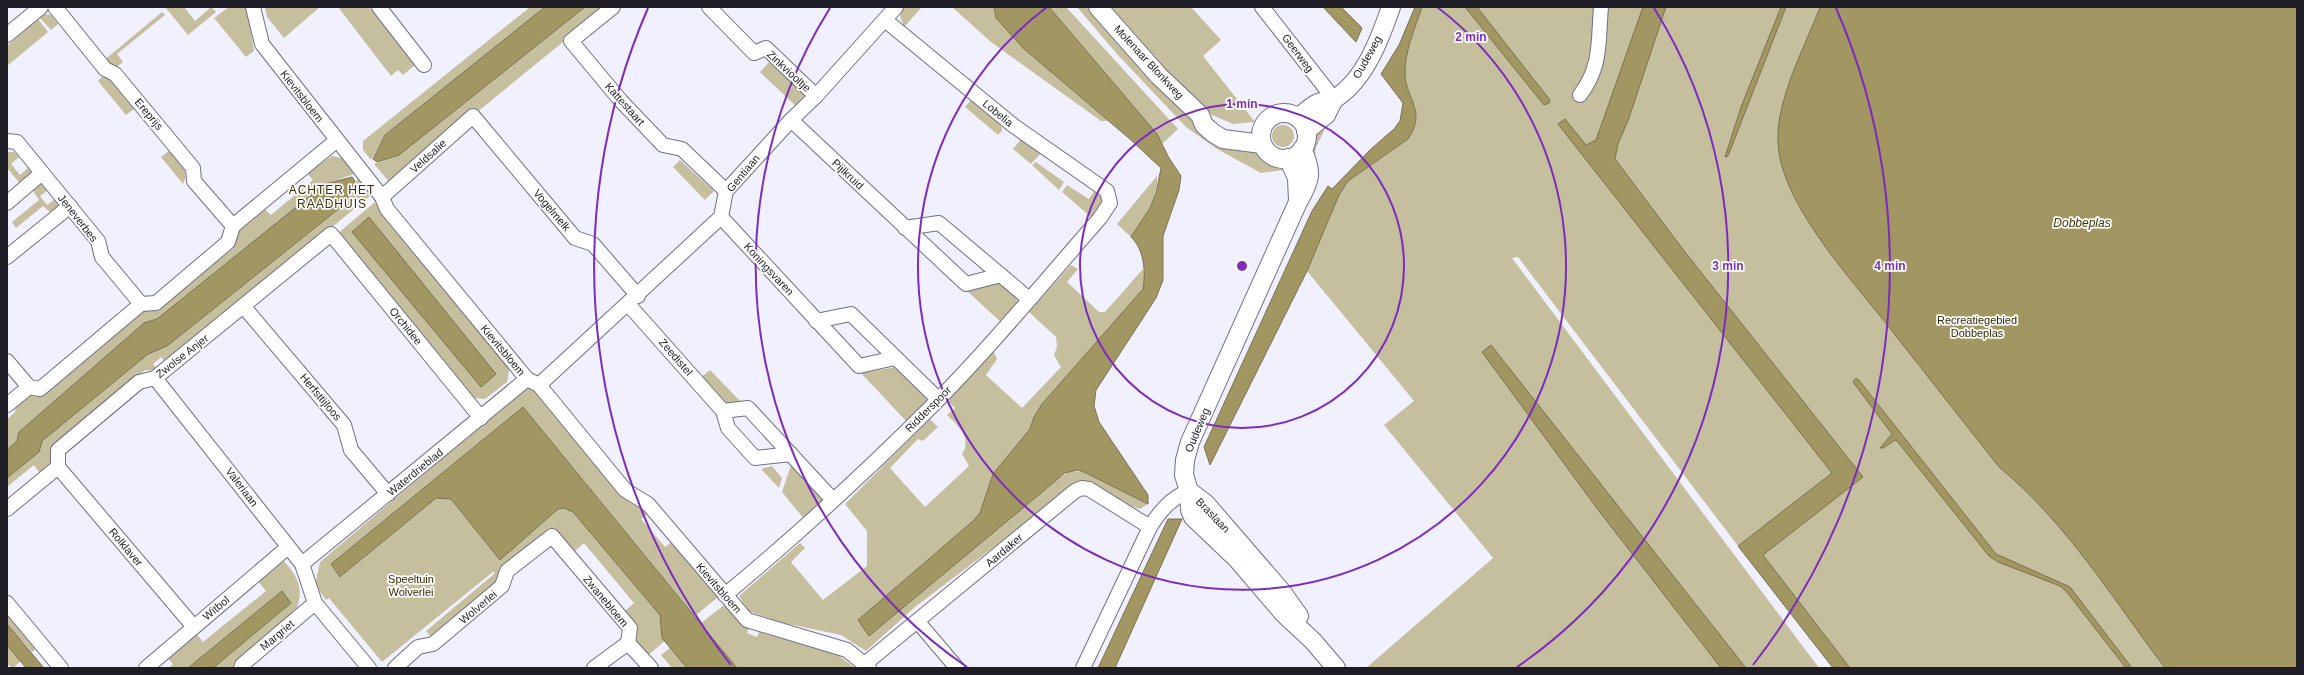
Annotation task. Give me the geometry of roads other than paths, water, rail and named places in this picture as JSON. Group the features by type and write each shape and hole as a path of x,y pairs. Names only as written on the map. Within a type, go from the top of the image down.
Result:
{"main road":[{"name":"Molenaar Blonkweg","path":"1098,7 1159,76 1200,115 1233,130 1262,138"},
{"name":"Oudeweg","path":"1302,124 1318,103 1334,99 1346,90 1360,74 1372,51 1391,7"},
{"path":"1288,113 1302,124 1305,143 1295,154 1273,156 1262,138 1266,120 1276,114 1288,113"},
{"name":"Oudeweg","path":"1189,491 1184,475 1185,460 1190,442 1298,202 1309,184 1307,160 1295,154"},
{"name":"Braslaan","path":"1189,491 1190,510 1193,517 1237,559 1284,614 1314,641 1336,668"}],"street":[{"path":"7,34 41,7"},
{"name":"Ereprijs","path":"55,7 105,69 115,74 194,168 194,181 233,226"},
{"name":"Kievitsbloem","path":"253,7 262,44 382,197 387,209 625,490 648,504 747,620 847,650 868,666"},
{"path":"379,7 424,65"},
{"name":"Kattestaart","path":"612,7 572,41 621,101 663,145 682,149 726,191"},
{"name":"Zinkviooltje","path":"709,7 754,53 766,48 816,96"},
{"name":"Gentiaan","path":"721,217 726,191 790,120 816,96 896,7"},
{"name":"Geerweg","path":"1262,7 1334,99"},
{"path":"1580,95 1591,79 1598,60 1601,7"},
{"name":"Lobelia","path":"885,20 1014,126 1107,191 1110,203"},
{"name":"Veldsalie","path":"382,197 473,116"},
{"name":"Vogelmelk","path":"473,116 575,238 593,244 633,300"},
{"name":"Pijlkruid","path":"790,120 966,284 1001,275"},
{"path":"7,406 29,388 40,388 141,304 156,304 228,242 233,226 337,140"},
{"name":"Jeneverbes","path":"7,141 17,142 70,206 98,241 102,258 141,304"},
{"path":"7,203 42,173"},
{"name":"Ridderspoor","path":"725,595 833,500 938,399 1029,299 1100,218 1110,203"},
{"path":"7,257 70,206"},
{"path":"534,382 633,300 721,217"},
{"name":"Koningsvaren","path":"721,217 859,366 896,358"},
{"path":"905,228 939,222 1029,299"},
{"name":"Zwolse Anjer","path":"58,467 58,450 139,382 155,378 331,234"},
{"name":"Orchidee","path":"331,234 481,418"},
{"name":"Zeedistel","path":"633,300 723,411 728,428 755,458 791,454"},
{"name":"Herfsttijloos","path":"244,306 344,425 351,450 388,494"},
{"path":"816,321 852,314 938,399"},
{"path":"7,362 29,388"},
{"name":"Valeriaan","path":"155,378 222,460 287,548 302,564 315,603"},
{"name":"Waterdrieblad","path":"302,564 481,418 534,382"},
{"path":"723,411 748,408 833,500"},
{"path":"7,509 58,467"},
{"name":"Rolklaver","path":"58,467 194,627"},
{"name":"Aardaker","path":"868,666 918,622 1075,491 1082,488 1089,489 1150,527"},
{"path":"1083,668 1150,527 1160,511 1179,495 1189,491"},
{"name":"Zwanebloem","path":"552,536 630,628 628,643 651,668"},
{"name":"Wolverlei","path":"395,668 418,647 433,644 502,586 507,571 552,536"},
{"name":"Witbol","path":"146,668 287,548"},
{"path":"7,603 61,668"},
{"path":"315,603 369,668"},
{"name":"Margriet","path":"241,668 242,665 315,603"},
{"path":"918,622 957,668"},
{"path":"594,668 628,643"}],"water":[{"path":"545,7 585,7 399,155 377,162 373,159 385,135"},
{"path":"994,7 1049,7 1157,134 1169,158 1181,176 1179,190 1163,236 1163,280 1156,298 1096,390 1094,406 1099,422 1148,495 1148,504 1084,472 1077,470 1065,473 869,636 858,620 973,521 980,513 993,474 1030,429 1034,417 1042,404 1143,289 1143,261 1139,248 1131,237 1150,208 1156,193 1161,168 1131,140 1023,48 996,18"},
{"path":"1323,7 1341,7 1362,28 1356,42"},
{"path":"1415,7 1422,7 1408,49 1405,66 1406,84 1416,113 1416,121 1413,129 1408,139 1348,181 1339,195 1307,271 1210,465 1204,447 1312,211 1328,186 1332,189 1371,149 1394,129 1400,121 1403,103 1381,74 1399,45"},
{"path":"1465,7 1477,7 1550,100 1549,103 1544,105"},
{"path":"1643,7 1666,7 1629,118 1618,144 1615,159 1685,252 1863,477 1763,555 1850,668 1833,668 1738,546 1832,473 1558,124 1565,119 1586,145 1596,140"},
{"path":"1781,7 1786,7 1728,156 1725,157 1741,107"},
{"name":"Dobbeplas","path":"1820,7 2297,7 2297,668 2165,668 2088,562 2046,512 1999,467 1822,242 1791,191 1782,166 1778,142 1779,125 1786,91"},
{"path":"352,177 355,181 344,205 167,346 148,354 42,441 39,452 7,478 7,450 17,441 19,432 144,323 157,319 325,184"},
{"path":"369,217 496,374 481,387 352,232"},
{"path":"1491,345 1746,668 1721,668 1599,511 1482,352"},
{"path":"1855,379 1858,379 1996,554 2070,587 2132,668 2126,668 2066,591 2060,586 1998,562 1989,556 1897,441 1895,440 1883,448 1880,448 1892,434 1853,382"},
{"path":"523,407 737,668 687,668 662,638 660,615 573,512 564,508 558,509 500,560 451,499 436,498 340,577 331,564"},
{"path":"1168,519 1182,519 1115,668 1098,668"},
{"path":"282,591 291,603 213,668 188,668"},
{"path":"7,624 44,668 26,668 7,645"}],"district":[{"name":"ACHTER HET RAADHUIS","path":"332,197"}],"park label":[{"name":"Recreatiegebied Dobbeplas","path":"1977,326"},
{"name":"Speeltuin Wolverlei","path":"411,585"}]}
